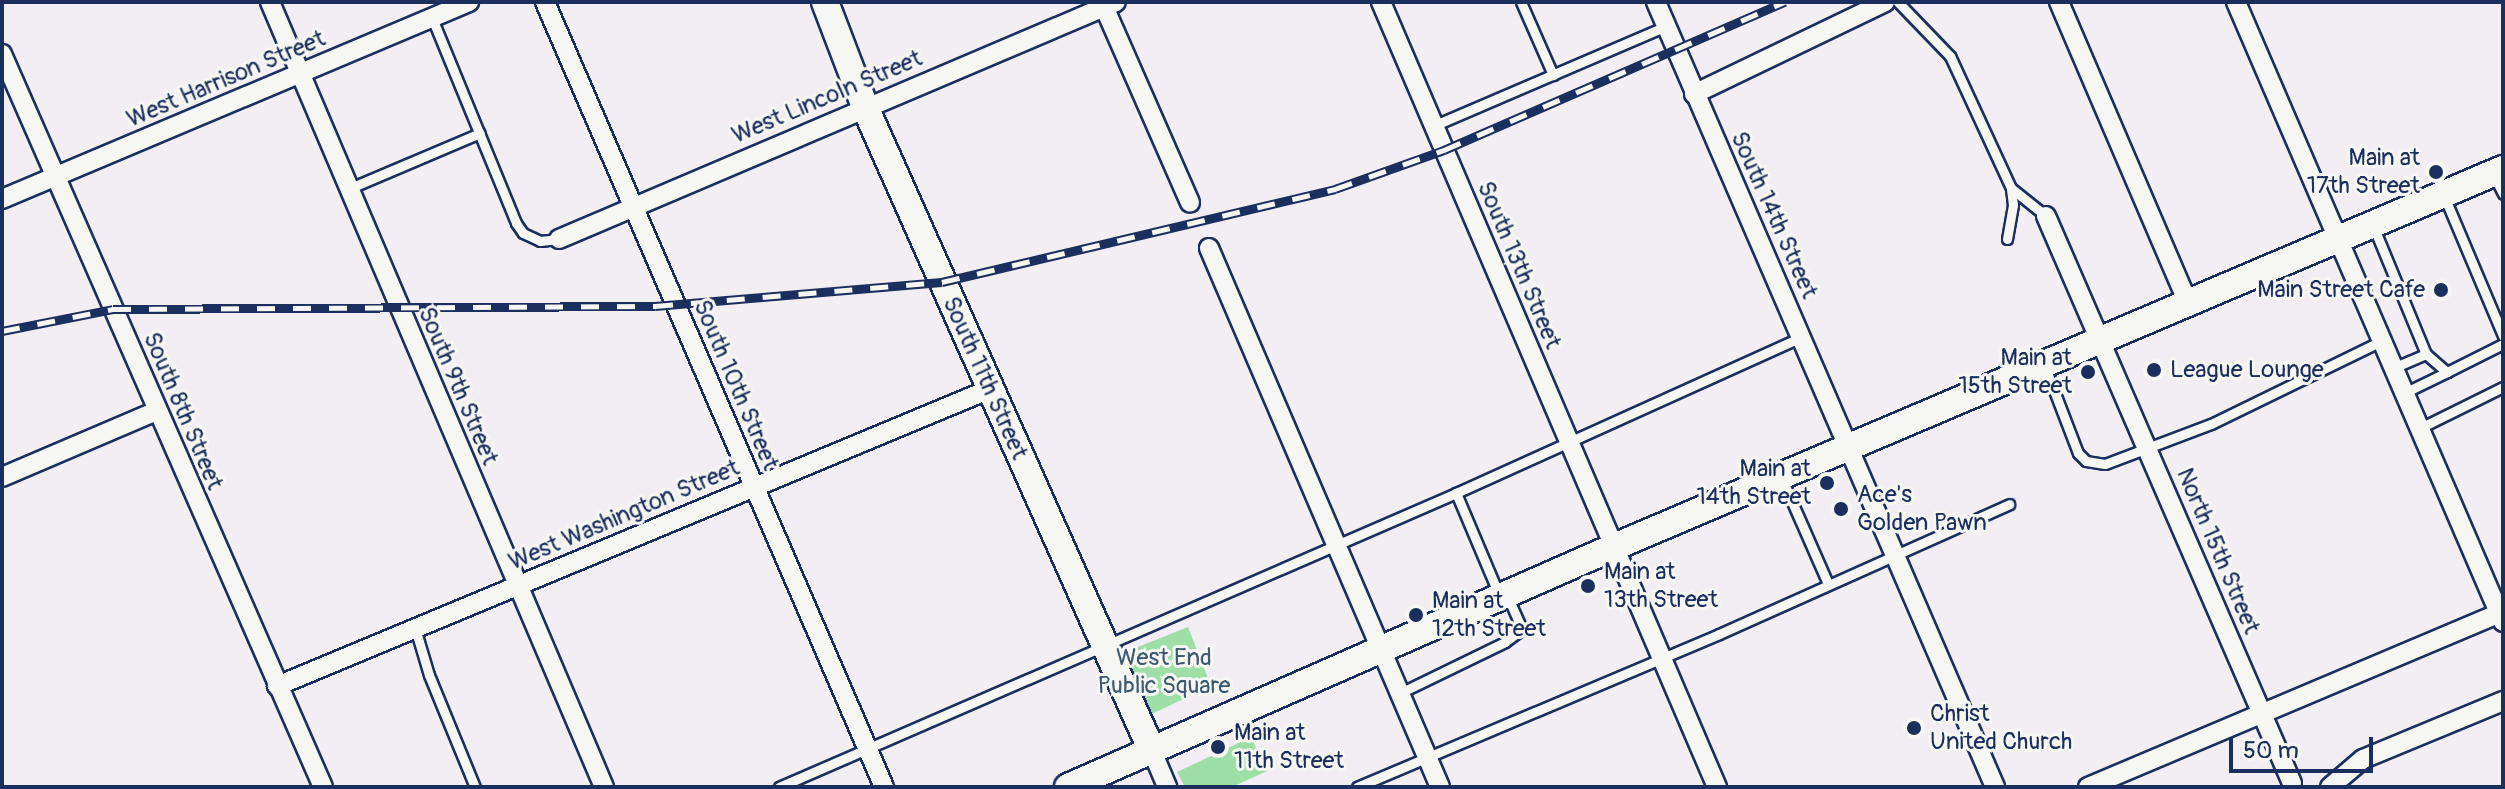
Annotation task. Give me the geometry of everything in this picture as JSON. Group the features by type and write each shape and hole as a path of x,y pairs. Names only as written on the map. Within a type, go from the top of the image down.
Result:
{"main road":[{"name":"South 11th Street","path":"825,2 865,107 1152,751"},
{"path":"1068,787 1503,595 2043,363 2443,194 2500,179"}],"street":[{"name":"South 9th Street","path":"270,2 604,787"},
{"name":"West Harrison Street","path":"2,199 469,2"},
{"name":"South 10th Street","path":"545,2 884,787"},
{"name":"South 13th Street","path":"1381,2 1717,787"},
{"name":"South 14th Street","path":"1656,2 1995,787"},
{"path":"1694,94 1885,2"},
{"path":"2059,2 2188,303"},
{"path":"2088,787 2262,712 2502,616 2236,2"},
{"name":"West Lincoln Street","path":"559,239 1107,4"},
{"path":"1107,4 1190,202"},
{"name":"South 8th Street","path":"2,54 323,787"},
{"name":"North 15th Street","path":"2046,216 2292,783"},
{"path":"1209,248 1440,787"},
{"name":"West Washington Street","path":"277,686 990,389"},
{"path":"2,477 157,411"},
{"path":"2330,787 2363,759 2503,701"},
{"path":"1152,751 1167,787"}],"lane":[{"path":"1521,2 1553,75"},
{"path":"1898,2 1950,56 2011,188 2013,205 2007,239"},
{"path":"432,18 516,223 523,233 540,241 559,239"},
{"path":"1433,126 1666,26"},
{"path":"348,189 480,133"},
{"path":"2011,188 2046,216"},
{"path":"2443,194 2503,336"},
{"path":"2373,225 2426,354 2447,372"},
{"path":"779,787 1104,643 1116,641 1456,493 1801,337"},
{"path":"2043,363 2078,453 2086,461 2105,464 2211,424 2381,341"},
{"path":"2404,393 2503,344"},
{"path":"2393,368 2426,354"},
{"path":"2420,428 2503,387"},
{"path":"1780,476 1828,584"},
{"path":"1400,693 1505,642 1522,629 1456,493"},
{"path":"1357,787 2009,504"},
{"path":"415,628 429,675 475,787"}],"green space":[{"name":"West End Public Square","path":"1188,627 1211,686 1139,720 1120,654"},
{"name":"West End Public Square","path":"1251,737 1267,771 1232,787 1185,787 1177,772"}],"railway":[{"path":"2,331 113,309 655,306 942,282 1335,189 1444,150 1785,2"}],"place":[{"name":"Main at 17th Street","path":"2436,172"},
{"name":"Main Street Cafe","path":"2441,290"},
{"name":"League Lounge","path":"2154,370"},
{"name":"Main at 15th Street","path":"2088,372"},
{"name":"Main at 14th Street","path":"1827,483"},
{"name":"Ace's Golden Pawn","path":"1841,509"},
{"name":"Main at 13th Street","path":"1588,586"},
{"name":"Main at 12th Street","path":"1416,615"},
{"name":"Christ United Church","path":"1914,728"},
{"name":"Main at 11th Street","path":"1218,747"}]}
